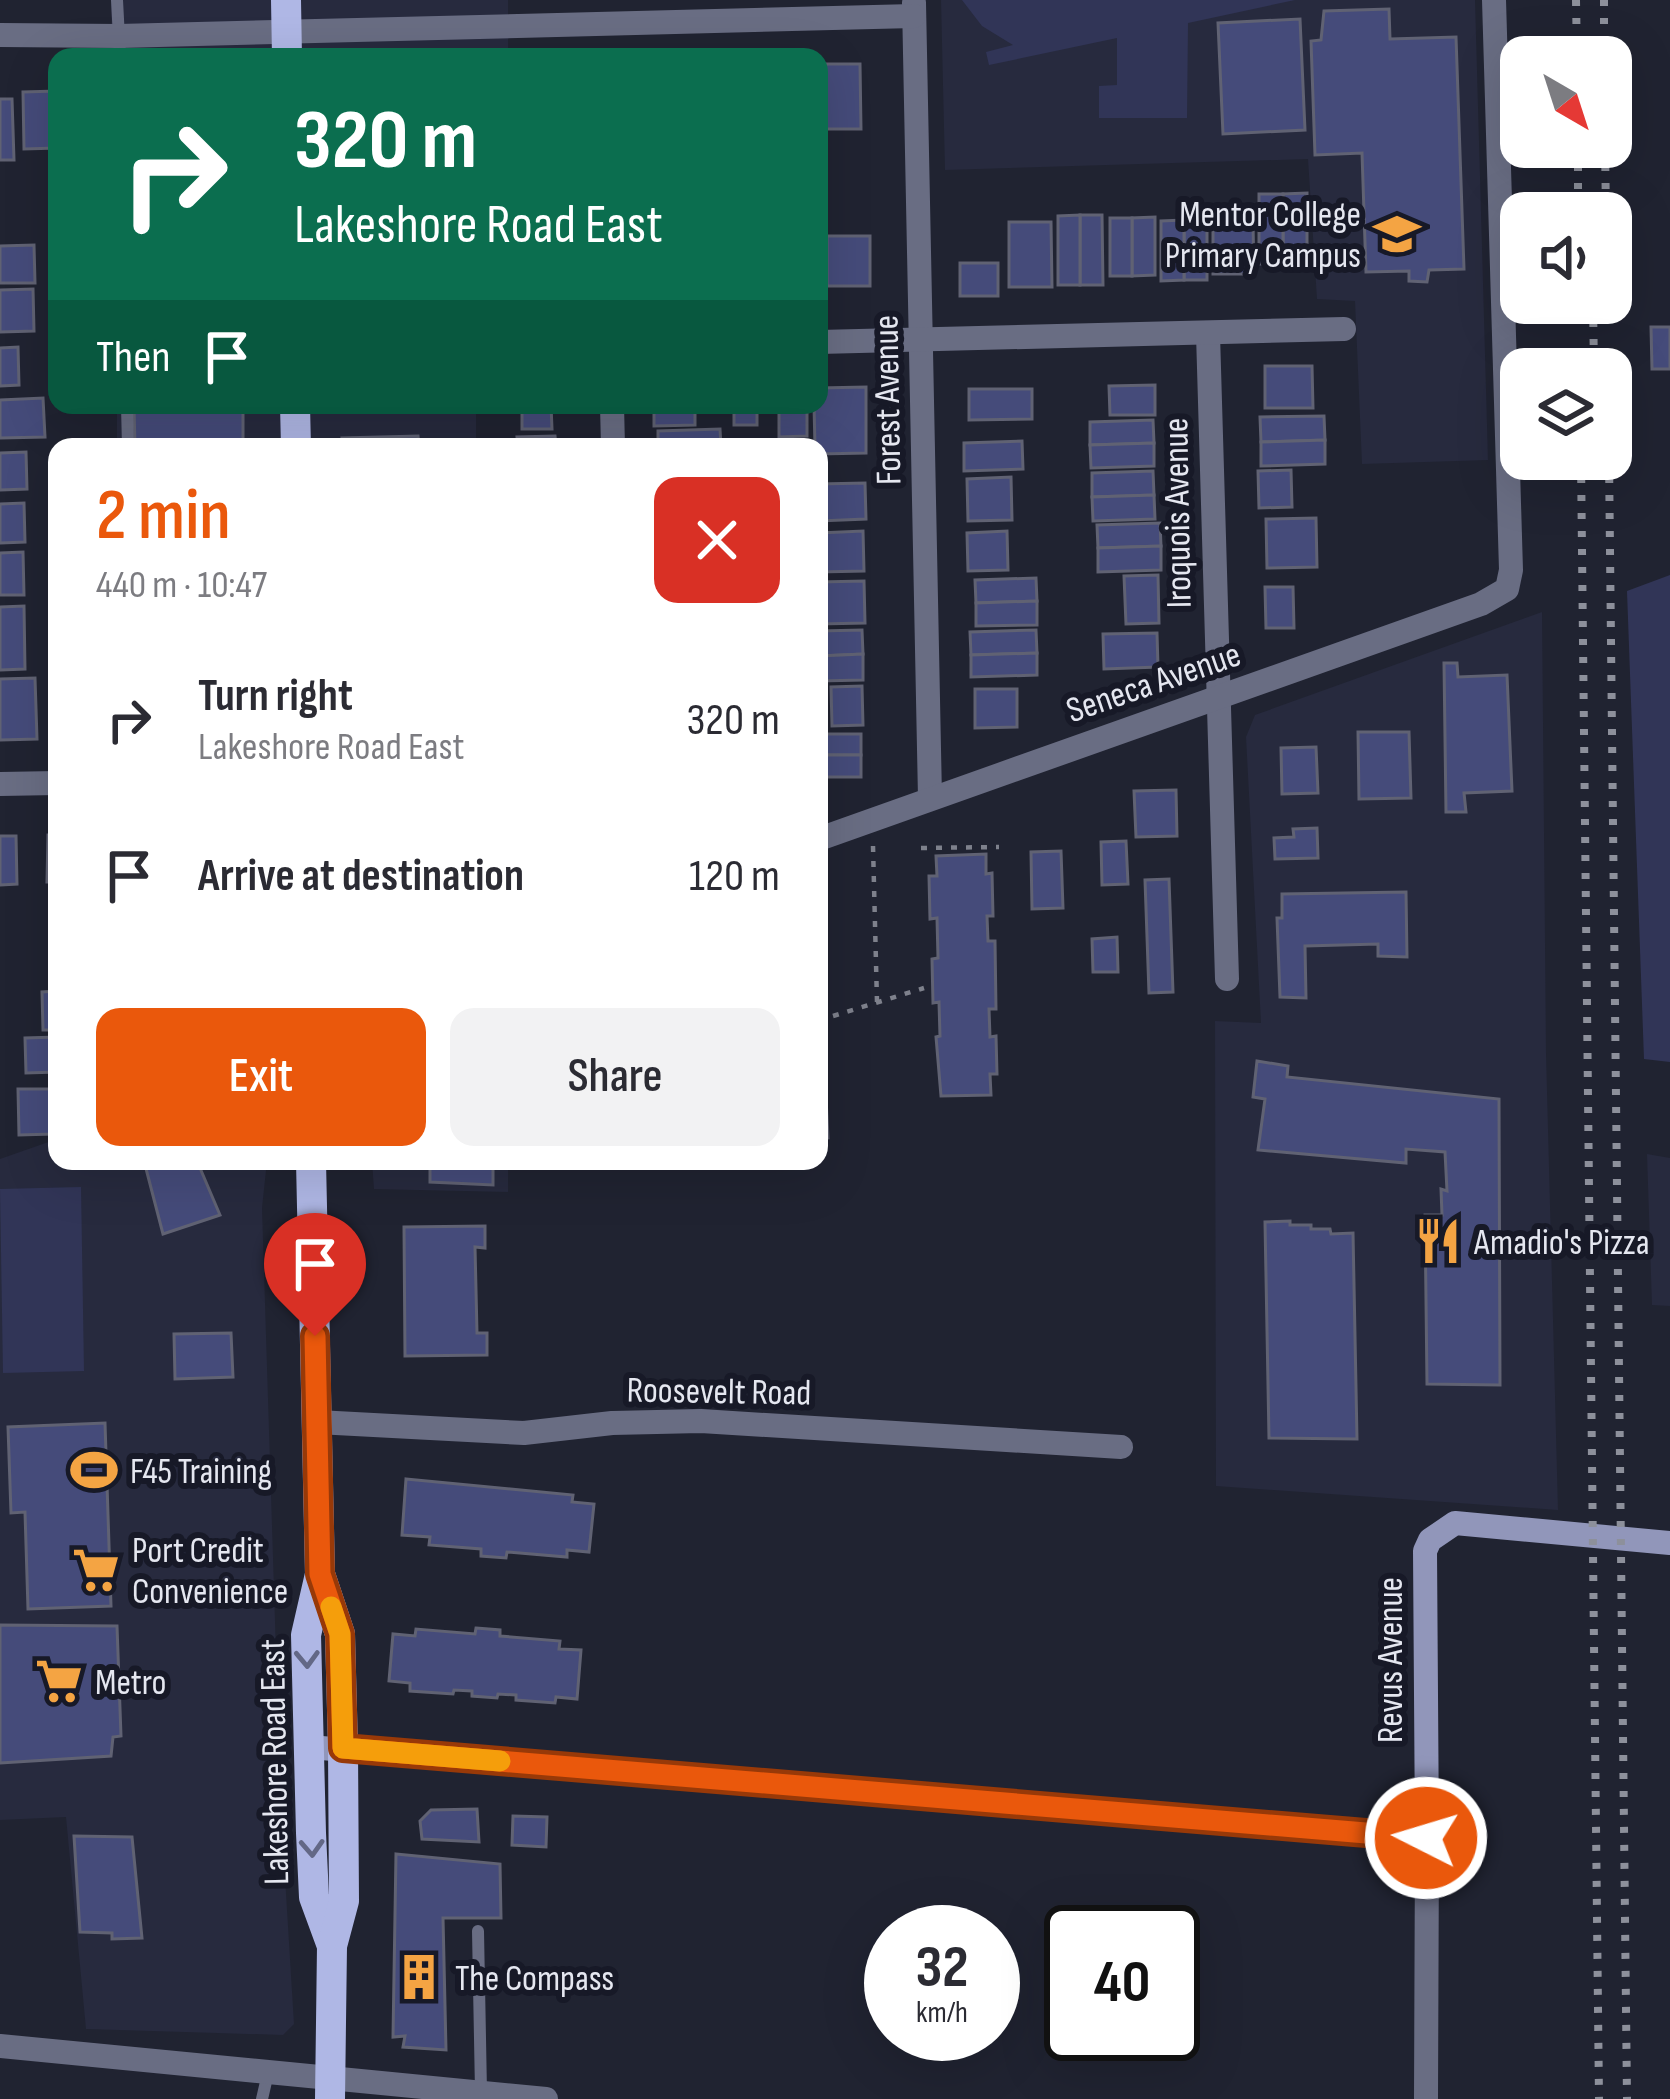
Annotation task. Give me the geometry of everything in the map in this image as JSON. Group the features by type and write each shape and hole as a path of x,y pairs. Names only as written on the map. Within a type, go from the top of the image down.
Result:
{"main road":[{"name":"Lakeshore Road East","path":"311,1170 320,1574 306,1635 309,1747 314,1898 332,1946"},
{"name":"Lakeshore Road East","path":"320,1574 340,1634 343,1748 344,1901 332,1946 330,2088"}],"street":[{"name":"Seneca Avenue","path":"828,836 1496,598 1507,589 1511,570 1494,0"},
{"path":"0,35 119,47 286,29 914,8"},
{"name":"Forest Avenue","path":"914,8 930,798"},
{"path":"828,342 1344,329"},
{"name":"Iroquois Avenue","path":"1208,334 1227,979"},
{"path":"0,784 48,783"},
{"name":"Roosevelt Road","path":"316,1422 524,1432 626,1422 701,1421 1120,1448"},
{"name":"Revus Avenue","path":"1426,2099 1425,1551 1430,1540 1455,1523 1670,1543"},
{"path":"309,1747 1426,1838"},
{"path":"0,2046 268,2072 330,2088 481,2092 546,2099"}],"lane":[{"path":"117,0 119,47"},
{"path":"478,1931 481,2092"},
{"path":"262,2099 268,2072"}],"path":[{"path":"872,820 878,1002"},
{"path":"920,848 999,847"},
{"path":"833,1016 924,988"}],"shaded area":[{"path":"111,0 508,0 508,48 112,48"},
{"name":"Mentor College Primary Campus","path":"941,0 1475,0 1488,460 1362,464 1355,301 1317,299 1308,159 945,170"},
{"path":"962,0 1295,0 1188,23 1187,118 1099,118 1099,86 1117,85 1117,38 989,65 986,52 1013,45 982,26"},
{"path":"117,414 476,414 476,438 117,438"},
{"path":"1670,575 1670,1062 1644,1059 1627,591"},
{"path":"1542,612 1546,1053 1558,1510 1216,1486 1215,1021 1261,1023 1246,737 1255,715"},
{"path":"48,1142 48,1170 266,1170 262,1208 281,1812 294,2024 283,2035 86,2029 66,1817 0,1820 0,1159"},
{"path":"1647,1154 1670,1158 1670,1306 1652,1305"},
{"path":"373,1170 508,1170 508,1192 374,1189"},
{"path":"81,1187 84,1371 3,1373 0,1189"}],"building":[{"path":"1389,9 1390,39 1456,37 1464,269 1429,270 1427,282 1409,281 1409,271 1366,272 1362,153 1315,155 1311,41 1321,40 1324,11"},
{"path":"1300,19 1305,130 1223,134 1218,23"},
{"path":"828,64 860,64 861,129 828,129"},
{"path":"48,91 48,148 24,149 23,92"},
{"path":"0,99 12,99 14,160 0,160"},
{"path":"1307,193 1307,264 1283,264 1283,194"},
{"path":"1259,194 1283,194 1283,264 1259,264"},
{"path":"1080,215 1102,215 1103,285 1080,285"},
{"path":"1080,215 1080,285 1058,285 1058,216"},
{"path":"1155,217 1155,275 1132,276 1132,218"},
{"path":"1110,218 1132,218 1132,276 1110,276"},
{"path":"1184,220 1207,220 1207,280 1184,280"},
{"path":"1184,220 1184,280 1161,281 1161,221"},
{"path":"1009,222 1051,222 1052,287 1009,287"},
{"path":"1213,224 1253,224 1254,274 1213,274"},
{"path":"828,236 870,236 870,286 828,286"},
{"path":"34,245 35,283 0,283 0,246"},
{"path":"960,263 998,263 998,296 960,296"},
{"path":"33,289 34,331 0,332 0,290"},
{"path":"1651,327 1670,327 1670,369 1652,369"},
{"path":"18,347 19,385 0,386 0,348"},
{"path":"1265,366 1312,366 1313,408 1265,408"},
{"path":"1155,385 1155,415 1110,415 1109,386"},
{"path":"866,387 866,453 828,454 828,438 815,438 814,414 828,414 828,388"},
{"path":"969,389 1032,389 1032,419 969,420"},
{"path":"43,398 45,437 0,438 0,400"},
{"path":"134,414 243,414 243,438 135,438"},
{"path":"522,414 551,414 552,429 522,429"},
{"path":"654,414 695,414 695,425 654,426"},
{"path":"734,414 757,414 757,425 734,425"},
{"path":"779,414 807,414 807,436 779,437"},
{"path":"1324,416 1325,440 1261,442 1260,417"},
{"path":"1153,420 1154,443 1090,445 1090,422"},
{"path":"720,429 720,438 658,438 658,431"},
{"path":"1325,440 1325,464 1261,466 1261,442"},
{"path":"1022,441 1023,469 964,471 964,443"},
{"path":"1154,443 1154,466 1091,468 1090,445"},
{"path":"26,452 27,489 0,490 0,453"},
{"path":"1291,470 1292,507 1259,508 1258,471"},
{"path":"1153,471 1154,495 1092,497 1092,473"},
{"path":"1011,477 1012,520 968,521 967,479"},
{"path":"865,483 866,519 828,521 828,484"},
{"path":"1154,495 1155,519 1093,521 1092,497"},
{"path":"24,503 25,542 0,543 0,504"},
{"path":"1316,518 1317,567 1267,568 1266,519"},
{"path":"1160,523 1161,546 1098,548 1097,525"},
{"path":"863,531 864,571 828,572 828,533"},
{"path":"1007,531 1008,570 968,571 967,533"},
{"path":"1161,546 1161,570 1098,572 1098,548"},
{"path":"23,552 24,595 0,595 0,553"},
{"path":"1158,575 1159,623 1126,624 1124,576"},
{"path":"1036,578 1037,601 976,603 975,580"},
{"path":"864,581 865,623 828,624 828,582"},
{"path":"1265,587 1293,587 1294,628 1266,628"},
{"path":"1037,601 1037,625 976,626 976,603"},
{"path":"24,606 25,669 0,670 0,607"},
{"path":"862,630 863,654 828,656 828,631"},
{"path":"1036,630 1037,653 971,655 970,632"},
{"path":"1157,633 1158,667 1104,669 1103,634"},
{"path":"1037,653 1037,675 971,677 971,655"},
{"path":"863,654 863,680 828,681 828,656"},
{"path":"1444,663 1457,663 1458,677 1507,675 1512,791 1464,793 1466,812 1446,812"},
{"path":"35,678 37,739 0,740 0,679"},
{"path":"862,686 863,725 832,726 831,687"},
{"path":"975,689 1017,689 1017,727 975,728"},
{"path":"1358,732 1409,732 1411,798 1359,799"},
{"path":"828,734 861,734 861,755 828,755"},
{"path":"1316,747 1318,793 1282,794 1281,748"},
{"path":"828,755 861,755 861,777 828,777"},
{"path":"1176,790 1177,836 1136,837 1134,791"},
{"path":"1317,828 1318,858 1275,859 1274,838 1294,837 1293,829"},
{"path":"0,836 16,836 17,884 0,885"},
{"path":"1126,841 1128,884 1102,885 1101,842"},
{"path":"1061,851 1063,908 1032,909 1031,852"},
{"path":"986,854 986,874 992,873 993,916 987,916 988,941 995,941 996,1009 989,1009 990,1037 996,1036 997,1074 990,1074 991,1095 941,1096 936,1037 940,1036 939,1002 933,1003 932,959 938,958 937,918 930,919 929,876 937,876 936,856"},
{"path":"1169,879 1173,992 1149,993 1145,880"},
{"path":"1406,892 1407,957 1378,956 1378,944 1305,946 1306,998 1280,997 1277,918 1282,918 1282,894"},
{"path":"1117,937 1118,972 1093,972 1092,939"},
{"path":"42,992 48,992 48,1030 43,1030"},
{"path":"48,1037 48,1072 26,1073 25,1038"},
{"path":"1257,1061 1288,1066 1287,1077 1499,1099 1500,1385 1427,1384 1425,1215 1442,1215 1441,1189 1447,1191 1445,1152 1406,1149 1406,1163 1258,1150 1265,1099 1253,1097"},
{"path":"18,1089 48,1089 48,1134 19,1135"},
{"path":"146,1170 201,1170 220,1215 163,1234"},
{"path":"430,1170 493,1170 493,1185 430,1182"},
{"path":"1290,1221 1290,1225 1330,1229 1331,1234 1353,1233 1357,1439 1269,1438 1265,1222"},
{"path":"485,1226 485,1248 475,1247 477,1333 487,1333 487,1355 405,1356 404,1227"},
{"path":"231,1333 233,1377 175,1379 174,1334"},
{"path":"105,1423 111,1606 28,1609 25,1512 11,1513 8,1427"},
{"path":"406,1479 573,1495 572,1502 594,1504 589,1552 567,1550 567,1557 507,1552 506,1558 481,1556 481,1549 429,1545 430,1537 402,1535"},
{"name":"Metro","path":"0,1625 117,1626 121,1736 113,1737 111,1756 0,1763"},
{"path":"476,1628 500,1630 500,1636 560,1641 559,1649 581,1650 577,1699 556,1697 555,1703 516,1700 516,1695 472,1696 472,1691 410,1691 410,1683 389,1681 393,1634 415,1636 416,1629 475,1634"},
{"path":"477,1809 479,1842 422,1839 420,1821 431,1810"},
{"path":"513,1816 547,1817 546,1847 512,1845"},
{"path":"74,1836 132,1837 142,1938 112,1939 112,1933 80,1932"},
{"name":"The Compass","path":"396,1854 500,1864 501,1918 443,1918 446,2050 403,2047 405,2036 393,2037"}],"railway":[{"path":"1576,0 1577,36"},
{"path":"1604,0 1604,36"},
{"path":"1578,168 1578,192"},
{"path":"1605,168 1606,192"},
{"path":"1593,324 1594,348"},
{"path":"1581,480 1599,2099"},
{"path":"1609,480 1627,2099"}],"slow traffic":[{"path":"331,1607 340,1634 343,1748 500,1761"}],"place":[{"name":"Mentor College Primary Campus","path":"1397,234"},
{"name":"Amadio's Pizza","path":"1438,1241"},
{"name":"F45 Training","path":"94,1470"},
{"name":"Port Credit Convenience","path":"96,1570"},
{"name":"Metro","path":"59,1681"},
{"name":"The Compass","path":"419,1977"}],"route":[{"path":"315,1336 320,1574 340,1634 343,1748 1426,1838"}]}
